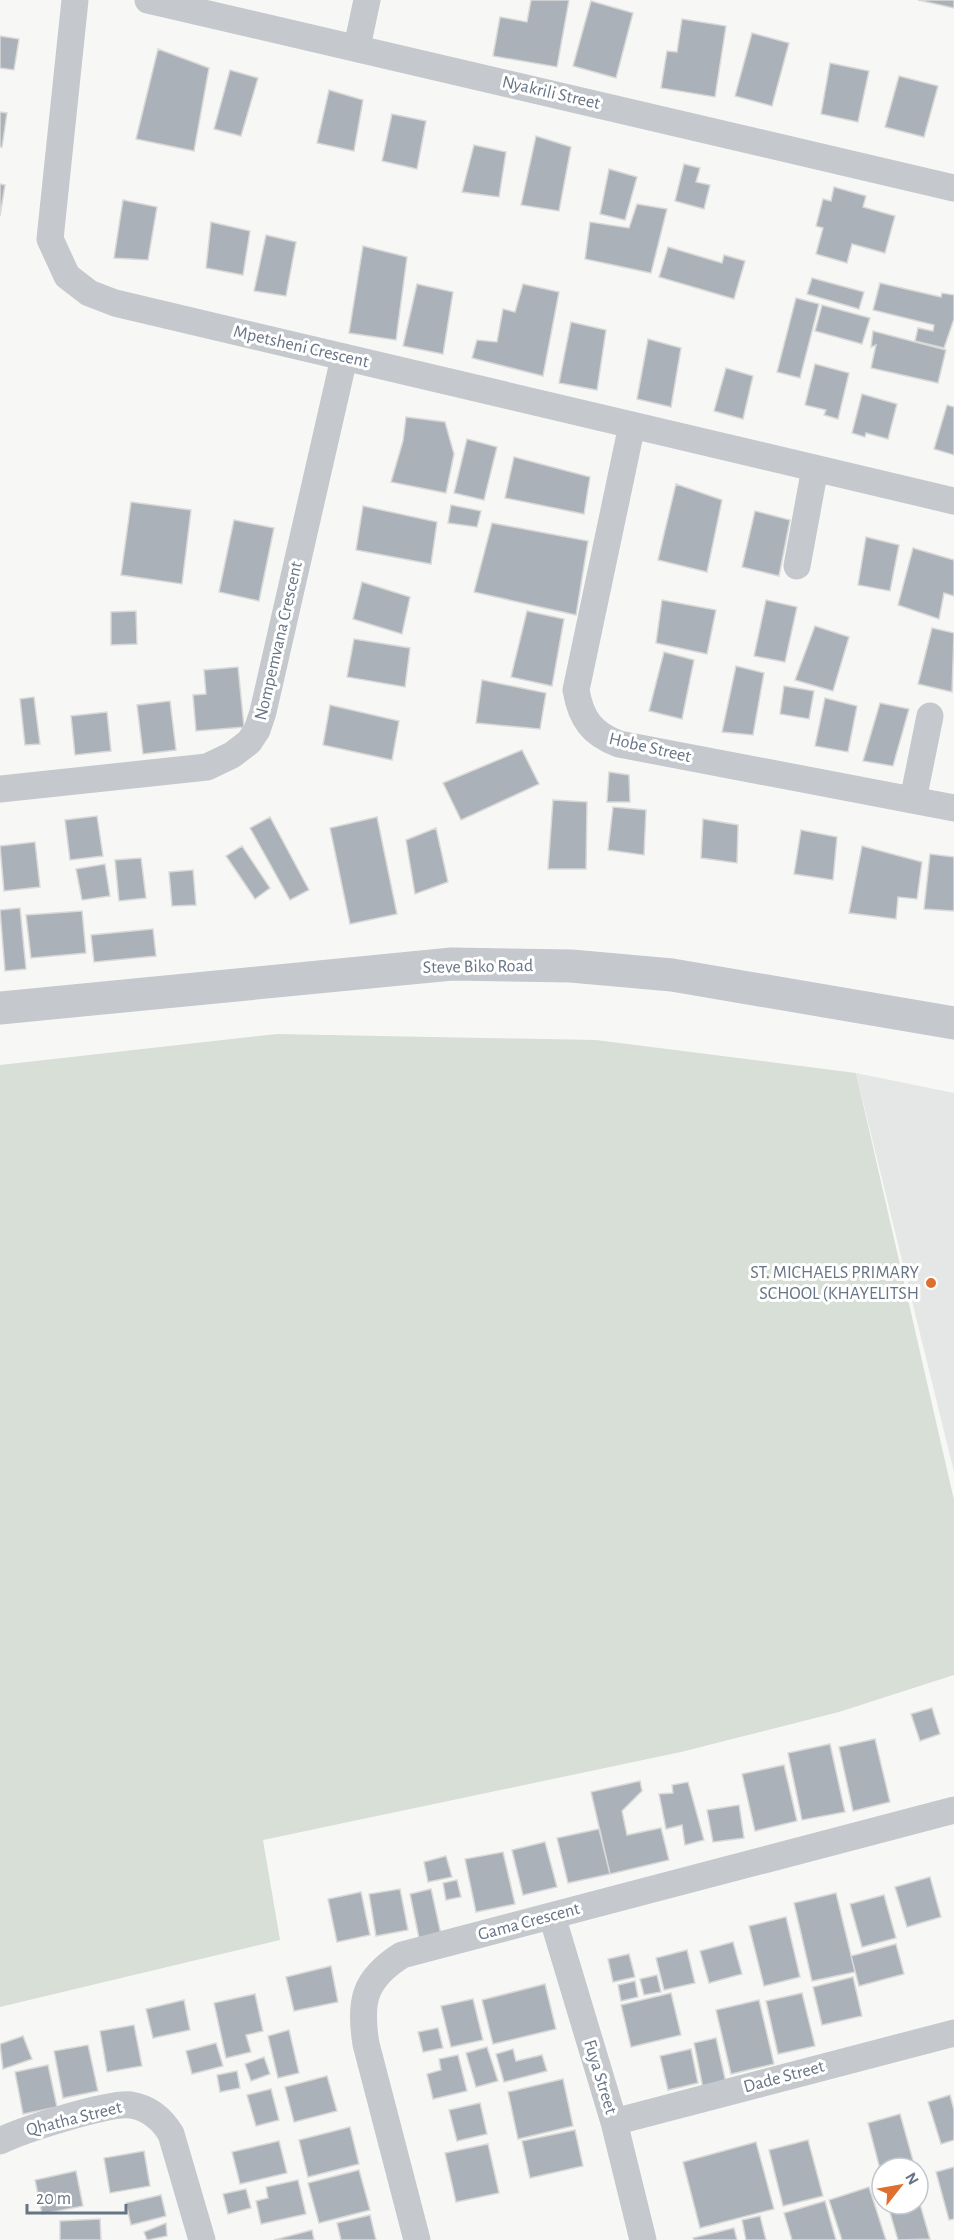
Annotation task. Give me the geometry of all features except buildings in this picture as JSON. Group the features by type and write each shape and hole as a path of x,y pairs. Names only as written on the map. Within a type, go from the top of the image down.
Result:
{"street":[{"name":"Mpetsheni Crescent","path":"75,0 51,216 51,238 54,250 67,276 103,300 954,501"},
{"name":"Nyakrili Street","path":"148,0 954,188"},
{"path":"357,47 367,0"},
{"name":"Nompemvana Crescent","path":"0,789 207,767 240,750 254,736 266,701 344,358"},
{"name":"Hobe Street","path":"632,425 576,690 588,725 603,737 619,744 954,808"},
{"path":"797,566 815,468"},
{"path":"913,800 930,716"},
{"name":"Steve Biko Road","path":"0,1008 464,964 571,966 672,975 954,1023"},
{"name":"Gama Crescent","path":"417,2240 366,2044 362,2016 364,1999 379,1972 402,1955 954,1810"},
{"name":"Fuya Street","path":"552,1916 614,2122 643,2240"},
{"name":"Dade Street","path":"614,2122 954,2033"},
{"name":"Qhatha Street","path":"0,2141 18,2132 119,2105 146,2110 164,2123 171,2134 202,2240"}],"shaded area":[{"path":"277,1034 596,1040 856,1073 954,1500 954,1675 839,1712 681,1752 263,1840 280,1940 0,2007 0,1065"},
{"name":"ST. MICHAELS PRIMARY SCHOOL (KHAYELITSH","path":"856,1073 954,1093 954,1472"}],"place":[{"name":"ST. MICHAELS PRIMARY SCHOOL (KHAYELITSH","path":"931,1283"}]}
